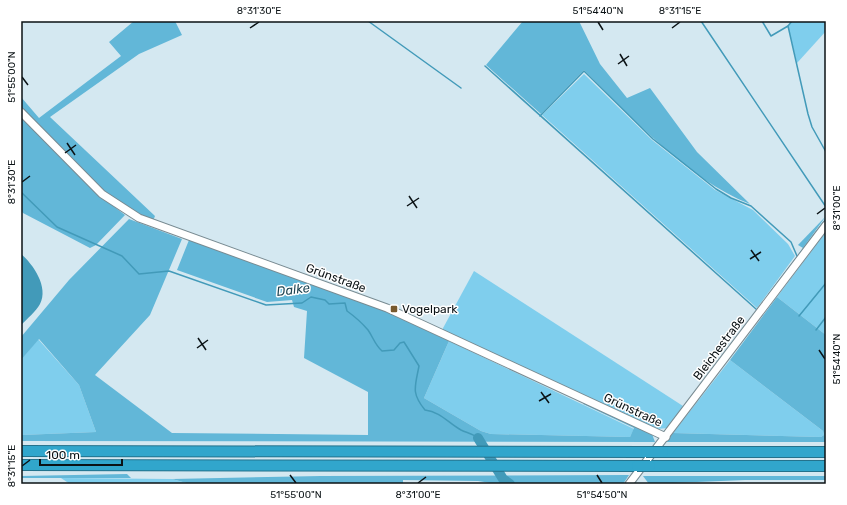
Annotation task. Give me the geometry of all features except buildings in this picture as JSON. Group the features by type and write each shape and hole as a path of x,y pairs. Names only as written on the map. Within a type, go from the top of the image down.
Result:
{"highway":[{"path":"21,451 826,452"},
{"path":"21,465 826,466"}],"street":[{"name":"Grünstraße","path":"21,112 102,194 139,218 387,308 666,437"},
{"name":"Bleichestraße","path":"632,483 826,225"}],"shaded area":[{"path":"134,21 175,21 182,35 139,54 50,117 155,216 153,221 116,200 99,186 66,155 21,108 21,97 39,118 121,56 109,42"},
{"path":"523,21 579,21 600,64 627,98 650,88 697,152 750,204 727,193 682,163 661,145 584,70 541,114 486,65"},
{"path":"793,21 826,21 826,31 797,63 788,26"},
{"path":"584,74 652,140 715,190 753,210 788,244 795,256 757,308 542,115"},
{"path":"21,116 100,196 125,215 96,245 90,248 23,213 21,210"},
{"path":"826,216 803,248 798,245"},
{"path":"129,219 182,239 150,315 95,375 172,433 368,435 368,392 304,358 307,311 294,307 292,300 267,302 177,270 189,240 385,311 449,341 424,398 481,431 491,434 630,437 634,428 583,404 584,402 652,434 655,442 21,441 21,435 96,432 79,385 39,339 21,360 21,337 69,280"},
{"path":"826,232 826,335 777,297"},
{"path":"21,254 35,270 43,290 40,304 21,325"},
{"path":"474,271 683,406 668,428 657,429 442,330"},
{"path":"777,297 826,335 826,442 666,442 673,433 821,437 824,435 823,431 730,360"},
{"path":"38,339 79,385 96,432 21,435 21,360"},
{"path":"449,341 634,429 630,437 491,434 481,431 424,398"},
{"path":"730,360 823,431 824,435 821,437 673,433"},
{"path":"127,474 131,478 21,478 21,476"},
{"path":"629,475 623,484 497,484 478,481 403,480 403,484 190,484 172,479 321,476"},
{"path":"643,476 826,476 826,480 745,480 649,484"},
{"path":"61,478 172,479 190,484 70,484"}],"waterway":[{"path":"368,21 461,88"},
{"path":"701,21 826,207"},
{"path":"762,21 771,36 788,26 808,114 812,127 826,152"},
{"path":"788,26 792,21"},
{"path":"485,66 756,309"},
{"path":"540,116 584,71 653,139 716,189 731,198 751,206 791,242 797,256"},
{"name":"Dalke","path":"21,192 57,227 122,256 139,274 169,271 266,305 302,303 311,297 325,300 329,304 345,303 347,311 368,330 382,351 394,350 400,343 404,342 419,366 415,390 418,399 425,410 440,415 456,427 478,438"},
{"path":"769,294 826,219"},
{"path":"799,316 826,283"},
{"path":"816,330 826,317"},
{"name":"Dalke","path":"478,438 503,479 510,484"}],"place":[{"name":"Vogelpark","path":"394,309"}]}
